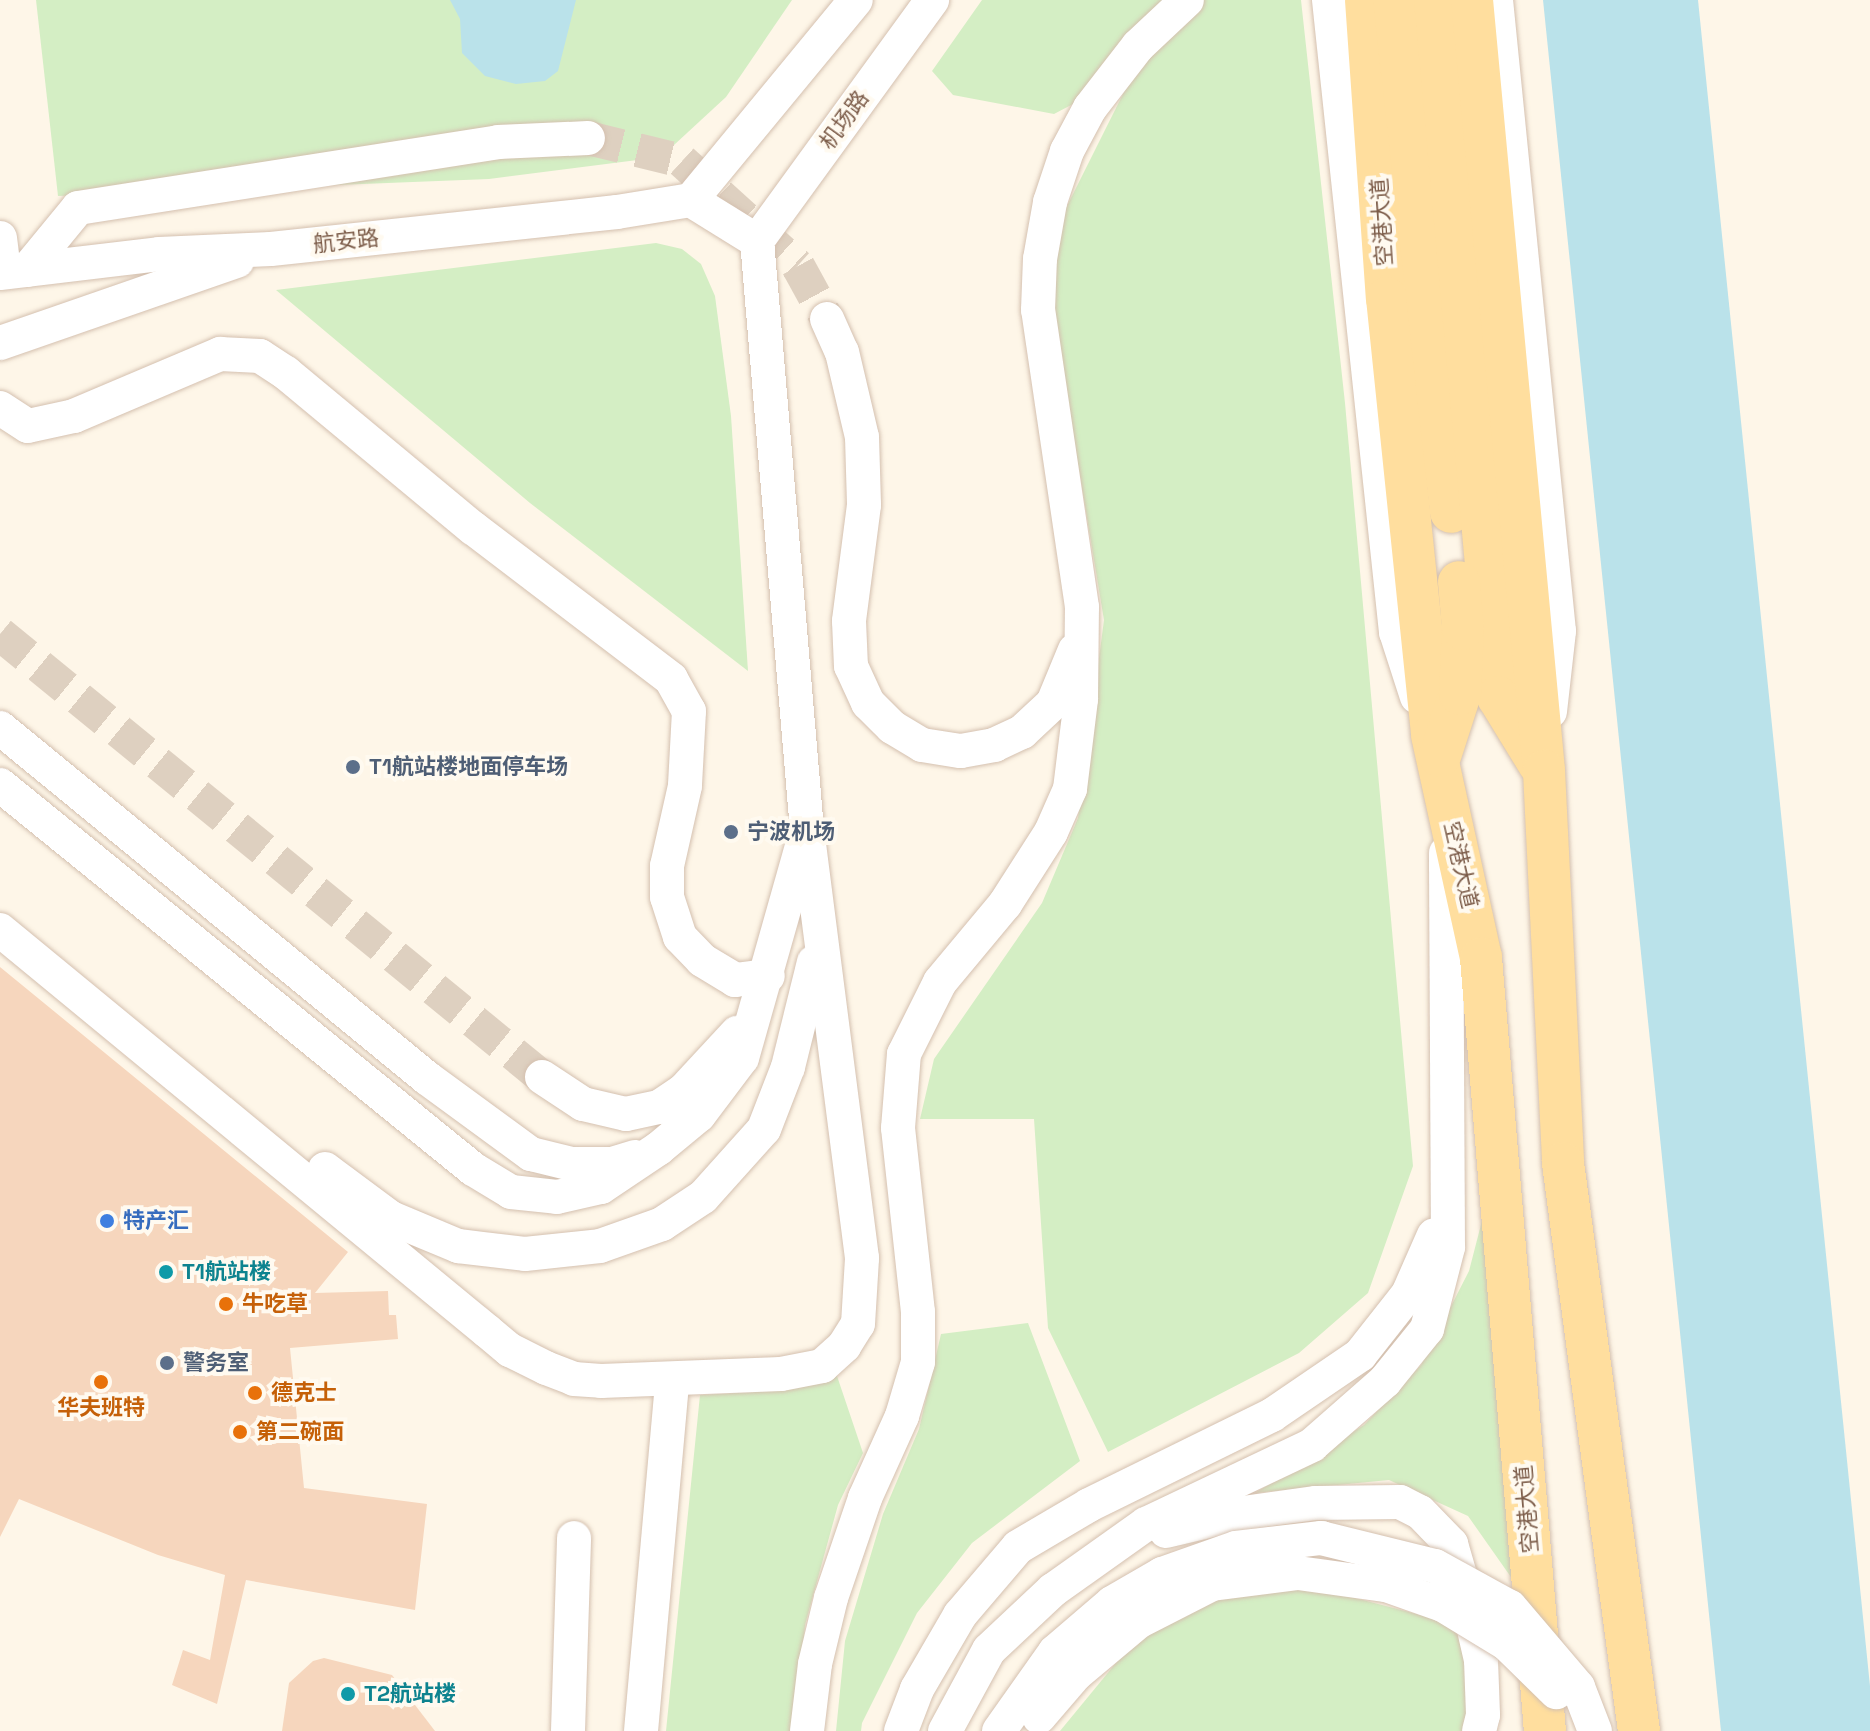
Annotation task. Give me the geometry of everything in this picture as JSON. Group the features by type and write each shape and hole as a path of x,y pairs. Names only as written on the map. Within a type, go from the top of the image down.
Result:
{"main road":[{"name":"空港大道","path":"1366,0 1387,298 1432,735 1481,958 1545,1731"},
{"path":"1394,0 1463,629 1460,694 1442,780"},
{"path":"1435,0 1498,697 1544,771"},
{"path":"1472,0 1499,261 1544,771 1563,1163 1639,1731"}],"street":[{"path":"0,930 510,1350 574,1379 672,1381 781,1374 822,1366 844,1346 858,1324 862,1258 807,830 757,241 691,200 856,0"},
{"path":"807,1731 815,1664 831,1598 865,1498 902,1416 918,1362 918,1312 898,1128 904,1054 940,982 1005,904 1051,832 1070,789 1081,699 1082,607 1038,310 1040,259 1054,189 1067,151 1090,108 1138,46 1187,0"},
{"path":"945,1731 989,1650 1053,1590 1146,1524 1312,1445 1385,1381 1427,1329 1448,1247 1442,780 1396,632 1329,0"},
{"path":"1496,0 1559,631 1544,771"},
{"name":"机场路","path":"757,241 919,8"},
{"path":"0,238 10,272 78,208 498,142 588,138"},
{"name":"航安路","path":"10,272 159,254 271,249 617,212 691,200"},
{"path":"0,343 271,249"},
{"path":"827,319 842,352 862,437 864,505 849,621 851,666 868,703 892,727 922,745 961,751 994,745 1022,732 1053,703 1081,635"},
{"path":"14,417 99,408 166,374 220,354 260,356 286,373 473,528 671,679 682,693 689,711 686,775 667,866 667,897 680,937 702,960 728,977 735,980 768,976"},
{"path":"0,728 427,1078 531,1154 572,1164 612,1164 658,1149"},
{"path":"0,785 473,1169 511,1192 557,1197 601,1187 658,1149 699,1115 742,1058 768,976 807,830"},
{"path":"0,909 244,1108 391,1218 458,1246 525,1254 600,1246 662,1224 703,1197 764,1129 788,1067 819,942"},
{"path":"542,1077 583,1104 626,1114 659,1107 684,1090 756,1012"},
{"path":"901,1731 917,1689 960,1615 1018,1547 1089,1505 1272,1415 1360,1355 1408,1294 1449,1202"},
{"path":"641,1731 672,1381"},
{"path":"968,1731 986,1686 1079,1586 1169,1529 1316,1503 1400,1502 1420,1512 1451,1544 1481,1660 1483,1715 1479,1731"},
{"path":"568,1731 574,1538"},
{"path":"999,1731 1055,1652 1112,1603 1162,1574 1236,1548 1321,1538 1435,1566 1510,1607 1578,1687 1595,1731"},
{"path":"1035,1724 1076,1674 1138,1622 1212,1584 1298,1573 1386,1585 1443,1605 1507,1644 1573,1708 1582,1731"}],"green space":[{"path":"36,0 792,0 726,97 661,157 489,179 58,196"},
{"path":"982,0 1301,0 1345,403 1413,1166 1368,1293 1299,1353 1108,1452 1048,1328 1034,1119 920,1119 934,1059 1042,903 1078,818 1104,620 1050,296 1064,212 1134,72 1054,114 953,95 932,71"},
{"path":"656,243 682,249 701,264 715,296 731,416 748,671 530,503 276,290"},
{"path":"1484,1213 1513,1580 1468,1516 1389,1480 1255,1493 1364,1425 1421,1365 1469,1271"},
{"path":"1028,1323 1080,1461 972,1543 917,1613 862,1723 861,1731 836,1731 845,1641 883,1514 919,1429 941,1334"},
{"path":"837,1376 863,1453 838,1505 805,1625 797,1731 666,1731 700,1395 754,1392"},
{"path":"1305,1585 1459,1625 1471,1655 1470,1714 1463,1731 1060,1731 1125,1652 1192,1603"}],"water":[{"path":"450,0 576,0 558,71 545,81 516,84 485,76 462,53 460,19"},
{"path":"1543,0 1698,0 1870,1686 1870,1731 1721,1731"}],"building":[{"name":"T1航站楼","path":"0,967 348,1252 315,1293 388,1291 389,1315 396,1315 398,1339 290,1348 304,1488 427,1504 415,1610 246,1580 217,1704 172,1685 183,1650 210,1660 225,1575 158,1555 19,1499 0,1537"},
{"name":"T2航站楼","path":"324,1658 392,1675 435,1731 282,1731 289,1683 313,1661"}],"tunnel":[{"path":"588,138 682,161 798,266 827,319"},
{"path":"0,634 542,1077"}],"place":[{"name":"T1航站楼地面停车场","path":"353,767"},
{"name":"宁波机场","path":"731,832"},
{"name":"特产汇","path":"107,1221"},
{"name":"T1航站楼","path":"166,1272"},
{"name":"牛吃草","path":"226,1304"},
{"name":"警务室","path":"167,1363"},
{"name":"华夫班特","path":"101,1382"},
{"name":"德克士","path":"255,1393"},
{"name":"第二碗面","path":"240,1432"},
{"name":"T2航站楼","path":"348,1694"}]}
